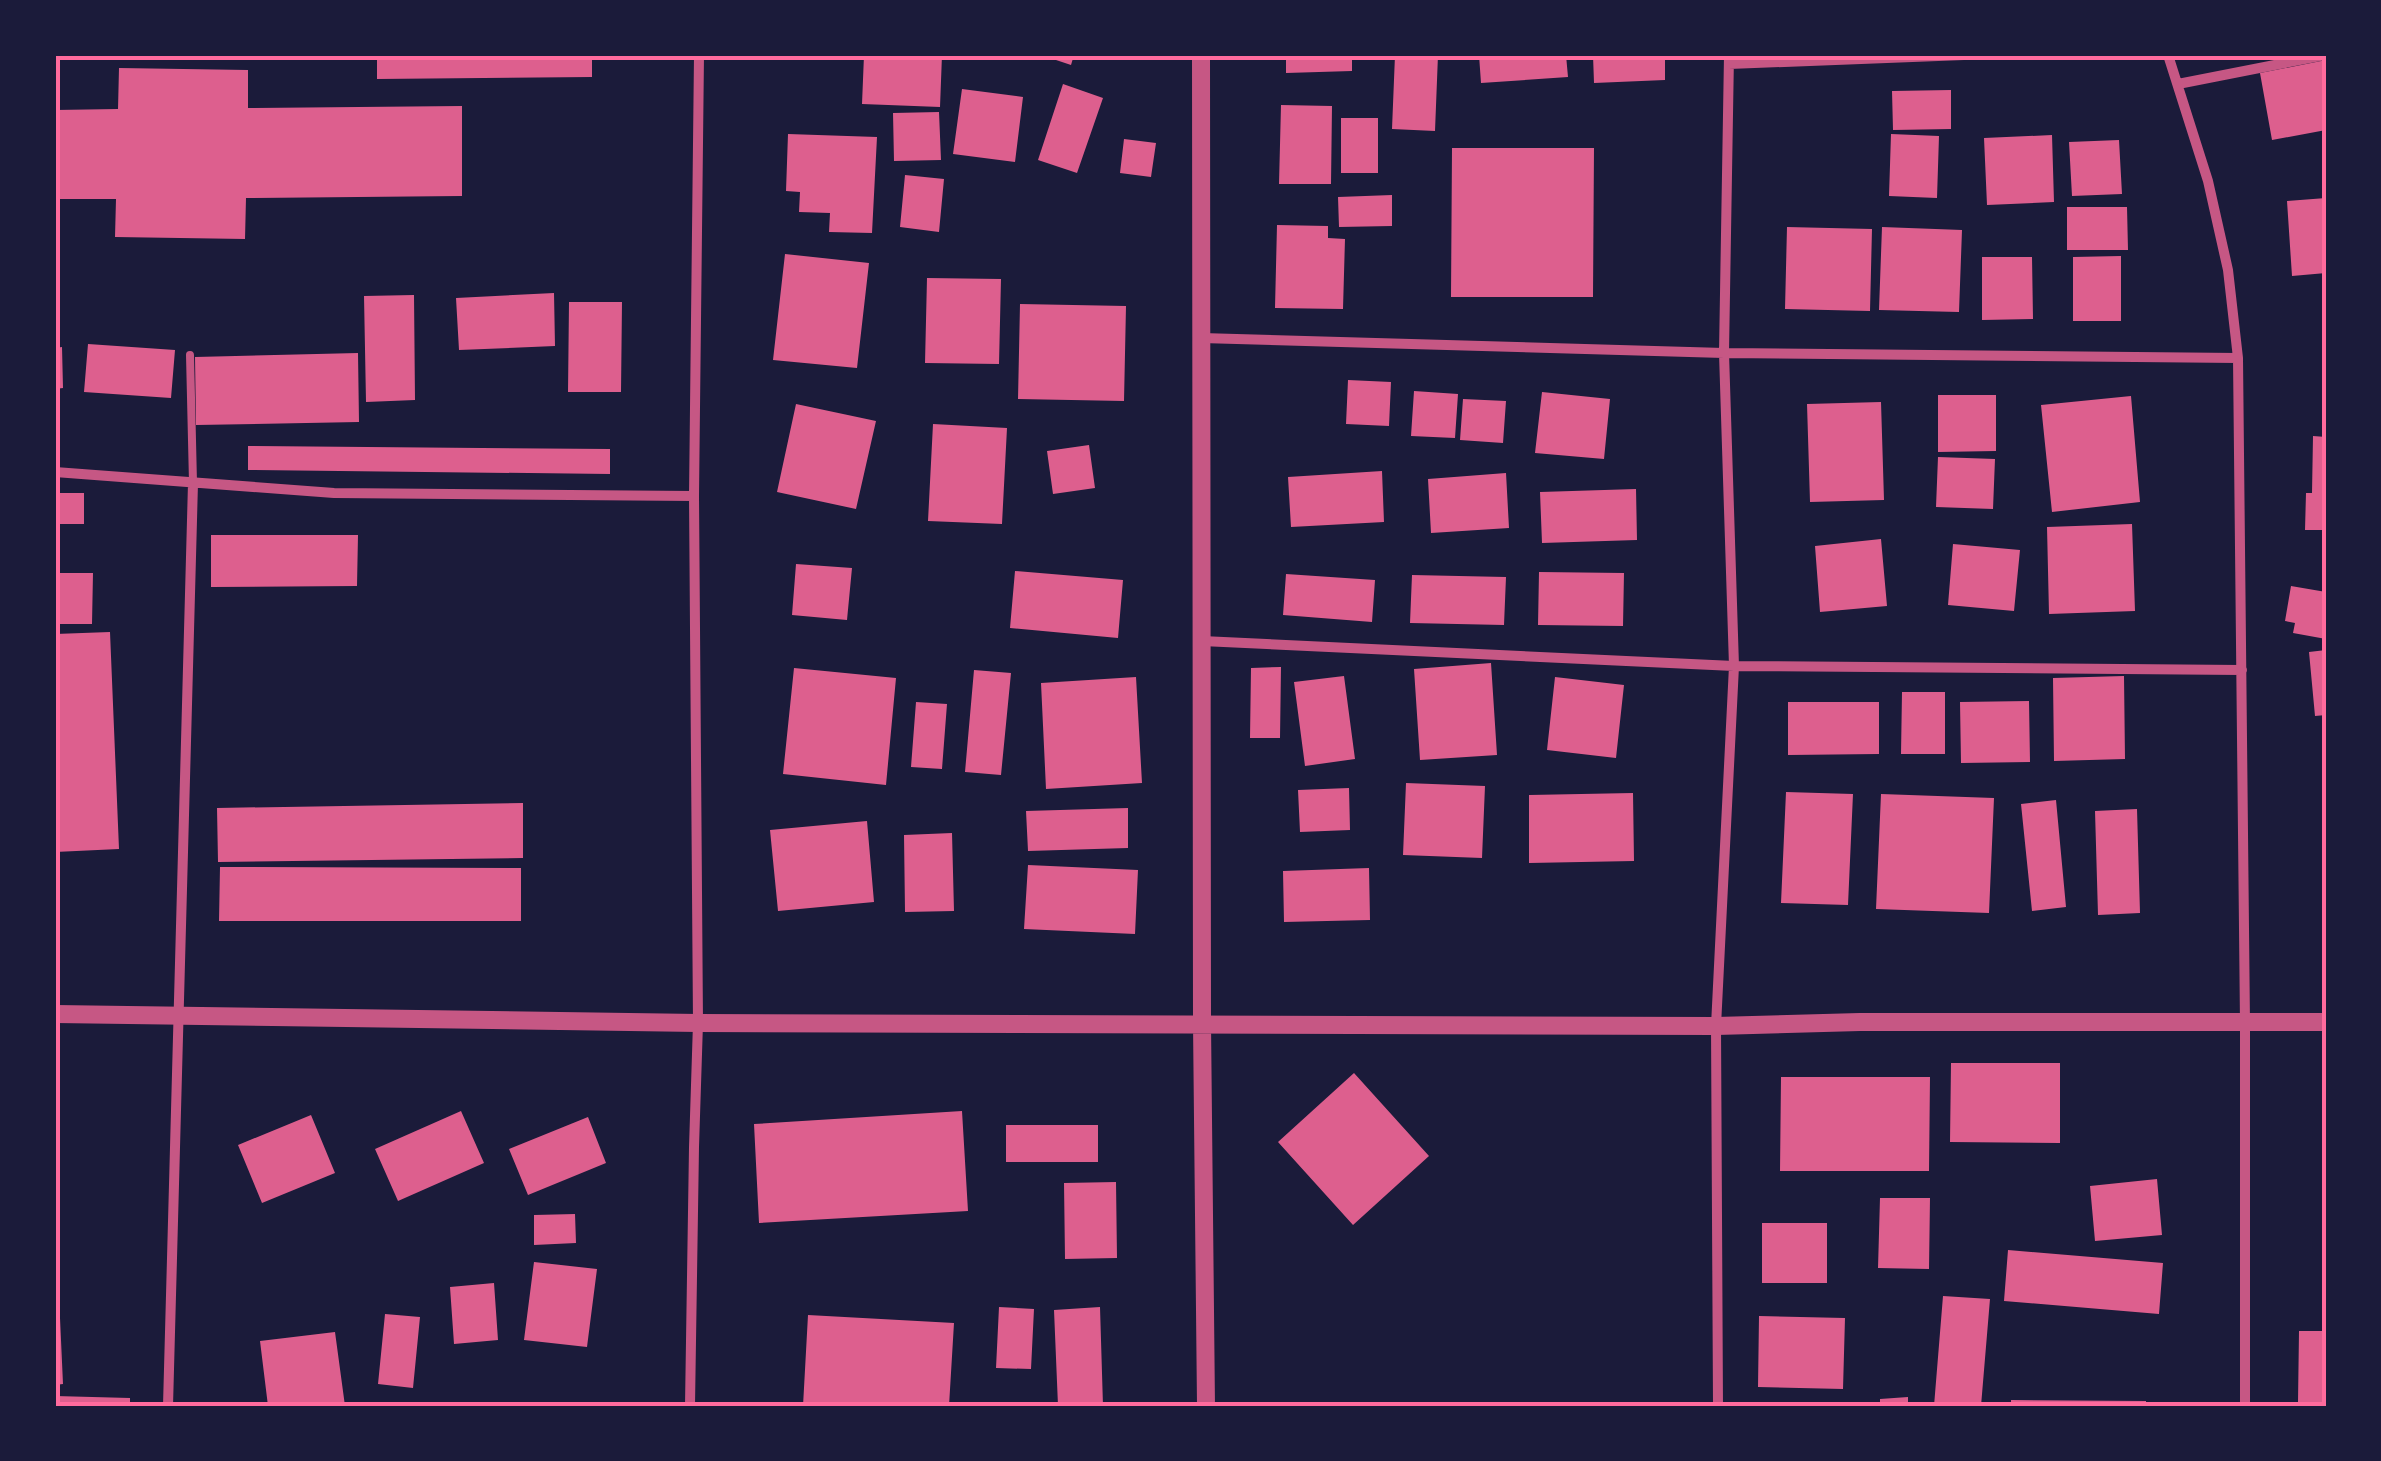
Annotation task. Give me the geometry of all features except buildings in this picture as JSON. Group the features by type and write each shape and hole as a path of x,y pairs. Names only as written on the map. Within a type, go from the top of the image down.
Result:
{"street":[{"path":"690,1406 698,1023 694,496 698,55"},
{"path":"1201,55 1206,1406"},
{"path":"1718,1406 1716,1026 1734,666 1724,354 1729,60 1964,55"},
{"path":"2168,55 2208,181 2228,270 2238,358 2245,1406"},
{"path":"2178,84 2325,55"},
{"path":"1202,338 1724,354 2238,358"},
{"path":"55,472 334,492 694,496"},
{"path":"168,1406 193,483"},
{"path":"1202,641 1734,666 2242,670"},
{"path":"55,1014 698,1023 1716,1026 1860,1022 2326,1022"}],"lane":[{"path":"190,355 193,483"}]}
